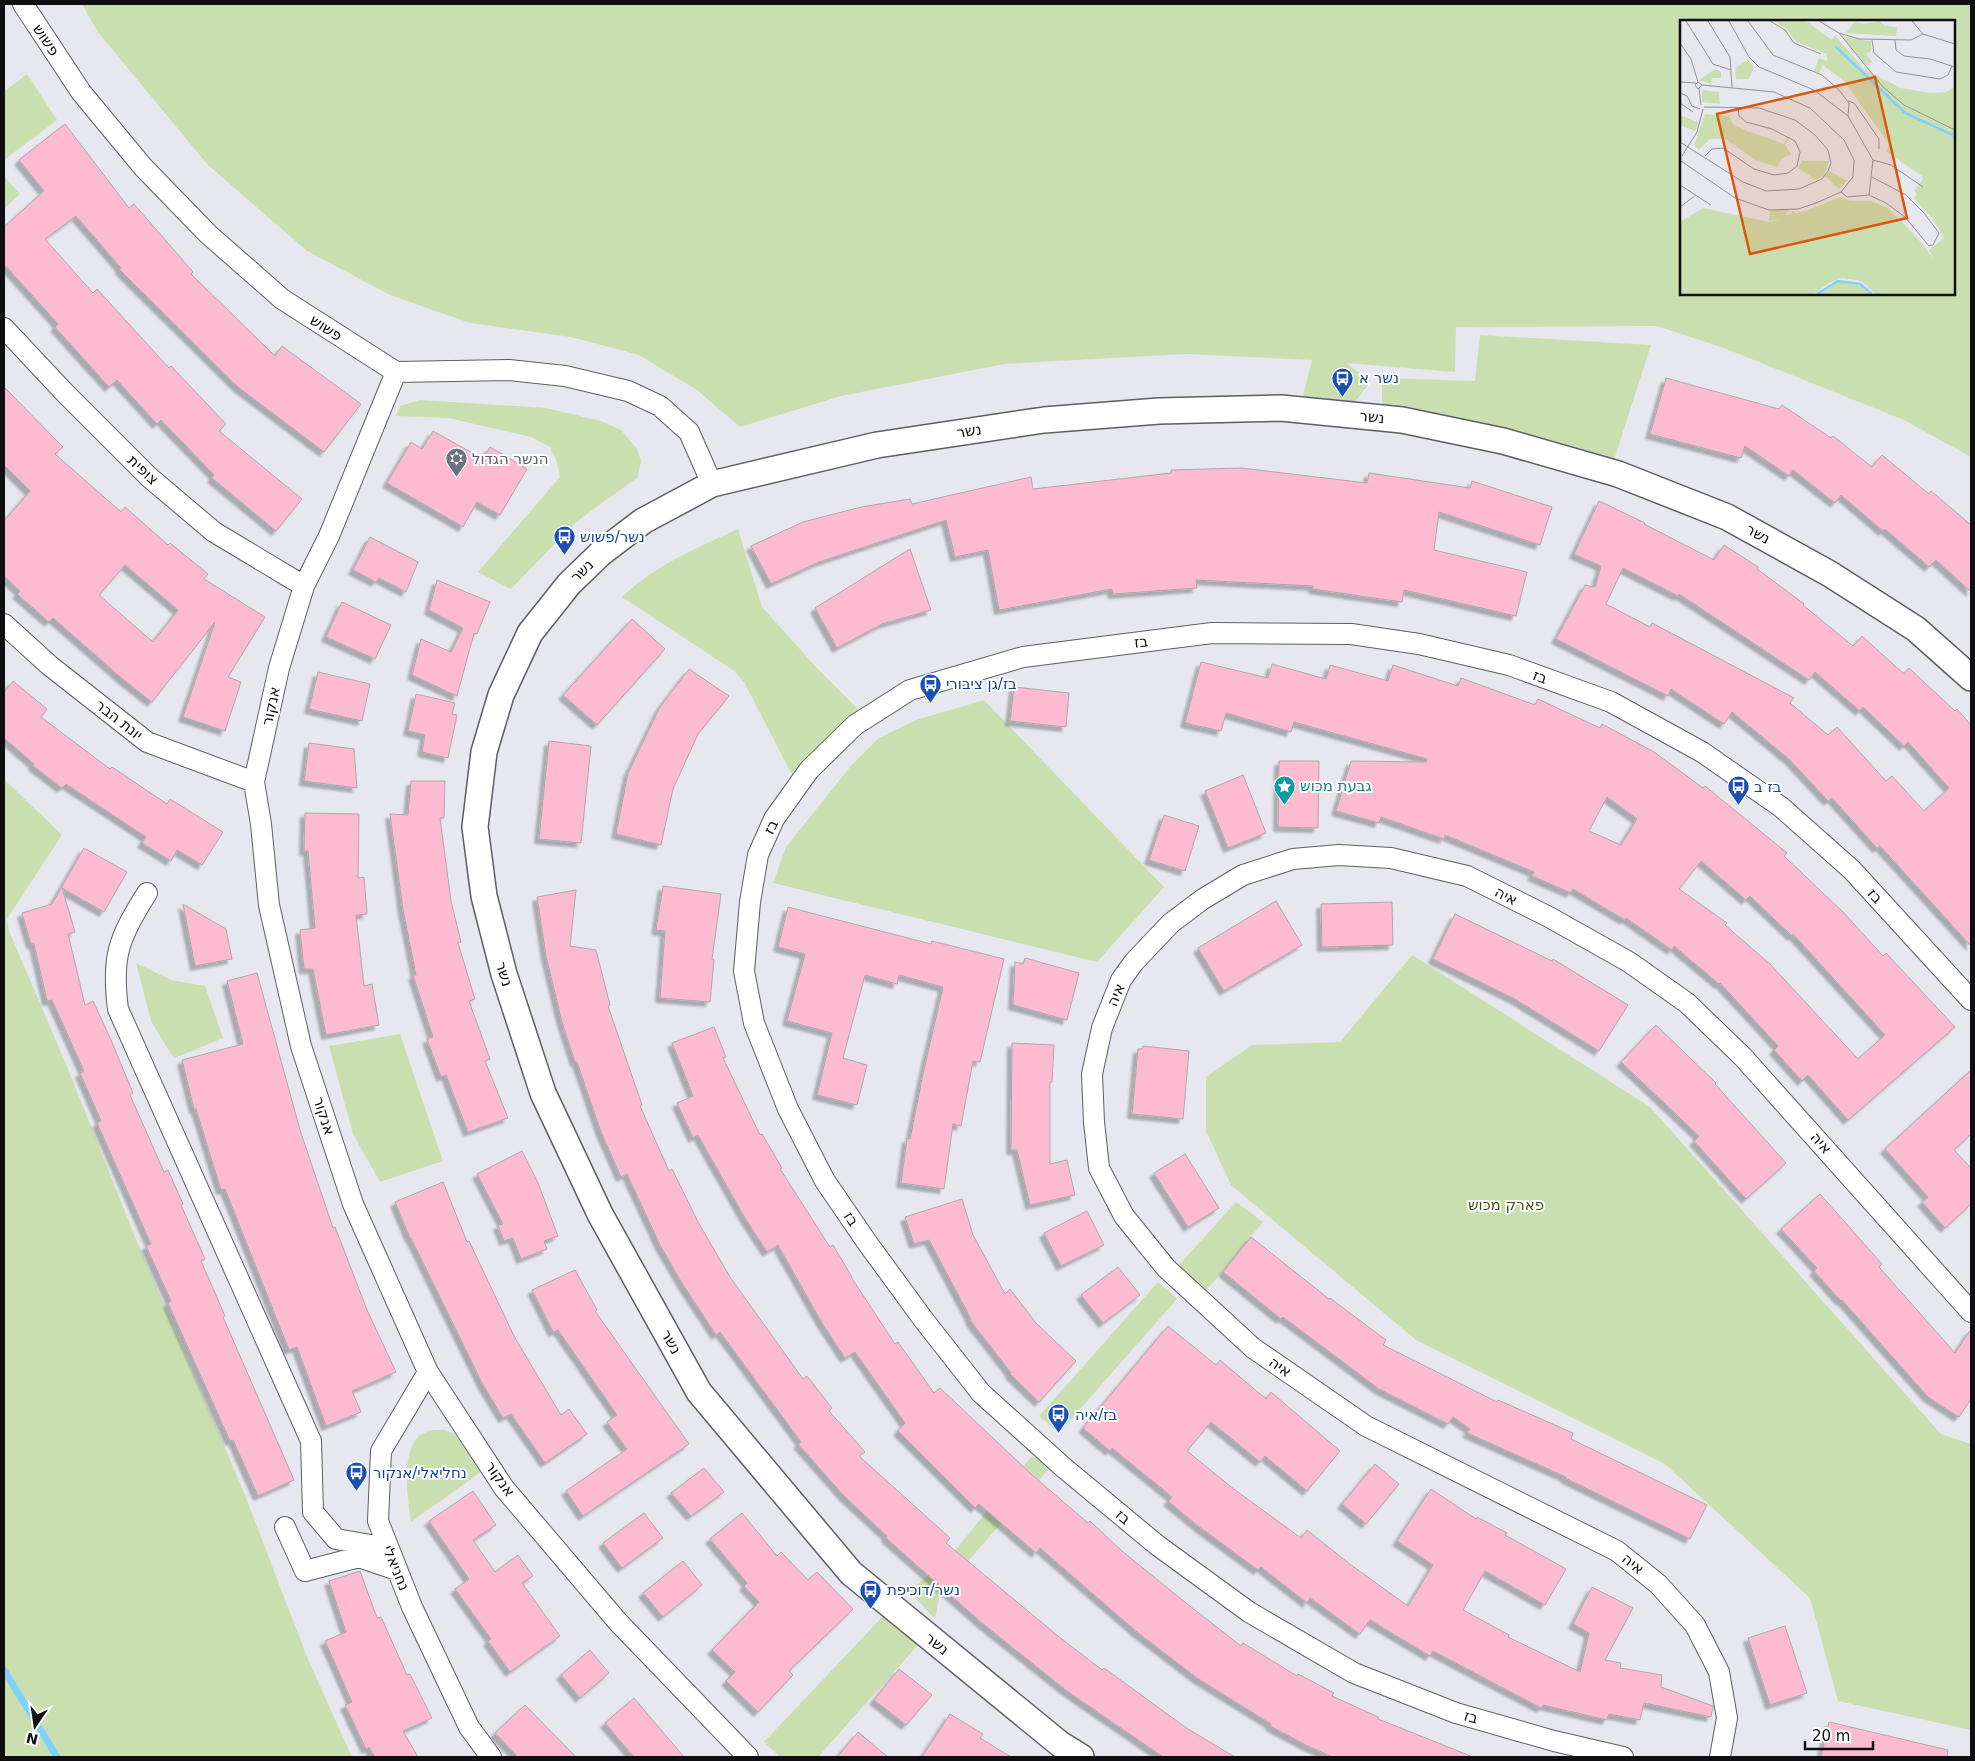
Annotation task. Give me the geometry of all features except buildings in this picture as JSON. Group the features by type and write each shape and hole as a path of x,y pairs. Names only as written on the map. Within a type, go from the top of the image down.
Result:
{"street":[{"name":"פשוש","path":"22,4 81,92 143,167 208,234 282,299 396,372"},
{"name":"צופית","path":"4,328 65,393 157,484 214,532 304,586"},
{"path":"396,372 508,370 565,376 628,391 660,406 689,432 712,484"},
{"name":"אנקור","path":"396,372 329,536 304,586 279,668 254,782 261,824 269,905 301,1046 353,1204 428,1372 504,1488 618,1622 748,1757"},
{"name":"נשר","path":"1081,1757 1060,1744 851,1573 699,1392 600,1214 543,1093 504,974 484,896 475,827 484,752 501,695 530,633 569,584 601,553 643,520 712,484 877,445 1044,420 1158,411 1281,408 1402,420 1503,441 1618,474 1727,517 1830,574 1916,629 1971,678"},
{"name":"יונת הבר","path":"4,624 49,665 147,742 254,782"},
{"name":"בז","path":"1623,1757 1554,1741 1456,1713 1354,1673 1249,1612 1157,1545 1063,1467 981,1393 923,1319 825,1181 788,1109 754,1023 744,971 750,902 758,855 774,819 809,770 855,726 910,690 1023,657 1212,633 1351,634 1419,644 1508,665 1611,702 1702,752 1781,806 1852,870 1971,1000"},
{"name":"איה","path":"1720,1757 1726,1718 1719,1672 1695,1625 1658,1584 1617,1552 1366,1426 1253,1348 1166,1268 1124,1216 1099,1168 1094,1122 1092,1074 1102,1028 1121,980 1134,962 1172,923 1203,899 1242,875 1293,859 1339,856 1391,858 1467,876 1549,917 1629,962 1687,1003 1743,1057 1971,1312"},
{"path":"147,893 128,924 116,956 114,982 118,1009 311,1441 313,1512 336,1539 388,1548"},
{"name":"נחניאלי","path":"428,1372 382,1451 378,1521 412,1607 469,1727 490,1757"},
{"path":"285,1527 305,1571 359,1557 397,1570"}],"green space":[{"path":"82,4 1971,4 1971,457 1904,420 1724,348 1657,326 1456,327 1455,372 1346,363 1371,381 1348,411 1302,399 1312,360 1186,354 1004,364 841,396 740,427 697,390 639,355 571,337 470,323 390,295 307,251 207,164 97,31"},
{"path":"27,74 57,120 4,160 4,92"},
{"path":"4,176 20,194 4,209"},
{"path":"1480,335 1651,345 1613,463 1382,410 1382,378 1475,381"},
{"path":"420,400 546,408 601,421 621,430 637,449 641,461 638,477 576,522 511,589 478,572 560,477 557,462 550,447 531,437 449,418 396,416 400,406"},
{"path":"738,529 762,607 816,667 866,717 791,773 744,682 734,671 622,597 662,566"},
{"path":"984,700 1164,887 1097,962 773,883 786,847 850,767 879,738 916,720"},
{"path":"4,779 62,835 7,919 9,931 68,1069 138,1244 243,1490 307,1657 352,1757 4,1757"},
{"name":"פארק מכוש","path":"1412,955 1650,1107 1941,1434 1971,1444 1971,1730 1838,1701 1810,1598 1665,1464 1416,1340 1231,1185 1206,1131 1206,1077 1252,1045 1340,1042"},
{"path":"136,963 171,980 205,986 223,1038 175,1058 151,1021"},
{"path":"400,1034 443,1161 380,1182 353,1134 329,1046"},
{"path":"1236,1202 1263,1222 1206,1291 1179,1265"},
{"path":"1158,1282 1177,1299 1059,1433 1039,1416"},
{"path":"430,1430 445,1430 455,1434 481,1472 411,1522 407,1478 409,1454 419,1436"},
{"path":"1031,1457 1056,1461 940,1593 935,1619 909,1591 948,1559"},
{"path":"885,1614 918,1645 818,1757 780,1757 764,1742"}],"waterway":[{"path":"4,1670 57,1757"}],"place":[{"name":"נשר א","path":"1343,397"},
{"name":"הנשר הגדול","path":"456,478"},
{"name":"נשר/פשוש","path":"564,556"},
{"name":"בז/גן ציבורי","path":"930,703"},
{"name":"גבעת מכוש","path":"1284,805"},
{"name":"בז ב","path":"1738,806"},
{"name":"בז/איה","path":"1059,1434"},
{"name":"נחליאלי/אנקור","path":"357,1492"},
{"name":"נשר/דוכיפת","path":"871,1609"}]}
